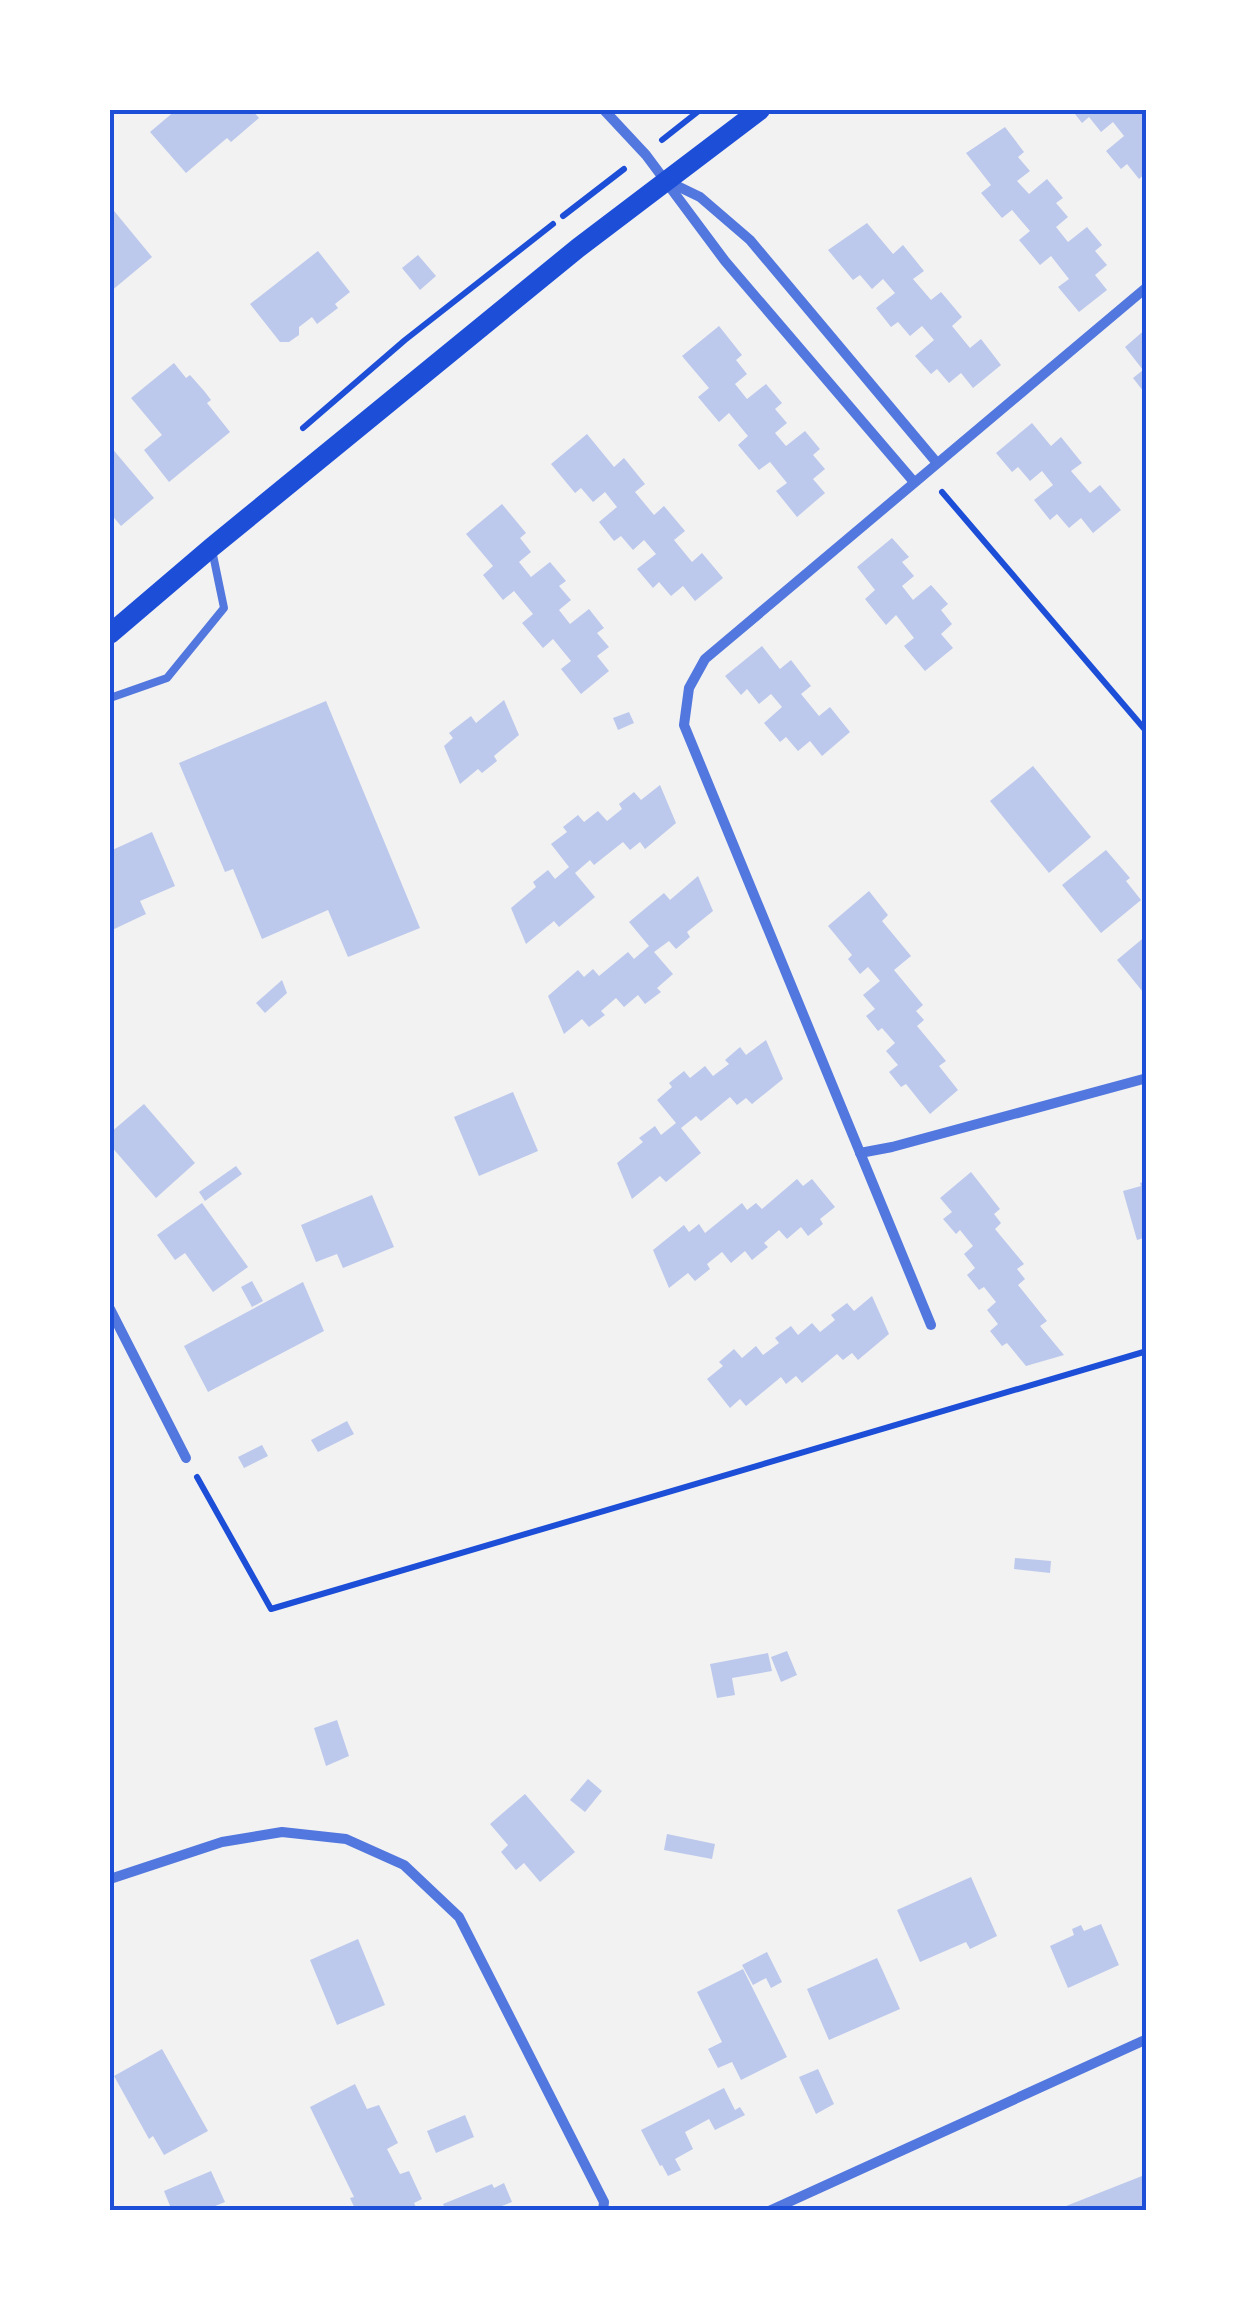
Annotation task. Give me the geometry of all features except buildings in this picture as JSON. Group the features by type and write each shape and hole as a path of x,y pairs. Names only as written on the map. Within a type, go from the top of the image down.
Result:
{"main road":[{"path":"110,634 665,180 760,110"}],"street":[{"path":"604,110 914,482"},
{"path":"665,180 700,197 750,240 937,463"},
{"path":"932,1325 684,725 688,688 705,659 1147,287"},
{"path":"860,1153 1147,1078"},
{"path":"110,1309 186,1458"},
{"path":"110,1879 222,1842 282,1832 346,1839 404,1866 460,1918 604,2202 602,2211"},
{"path":"769,2211 1147,2040"}],"lane":[{"path":"110,698 167,678 224,608 212,547"}],"path":[{"path":"926,472 1147,732"},
{"path":"186,1458 270,1610 1147,1351"}]}
